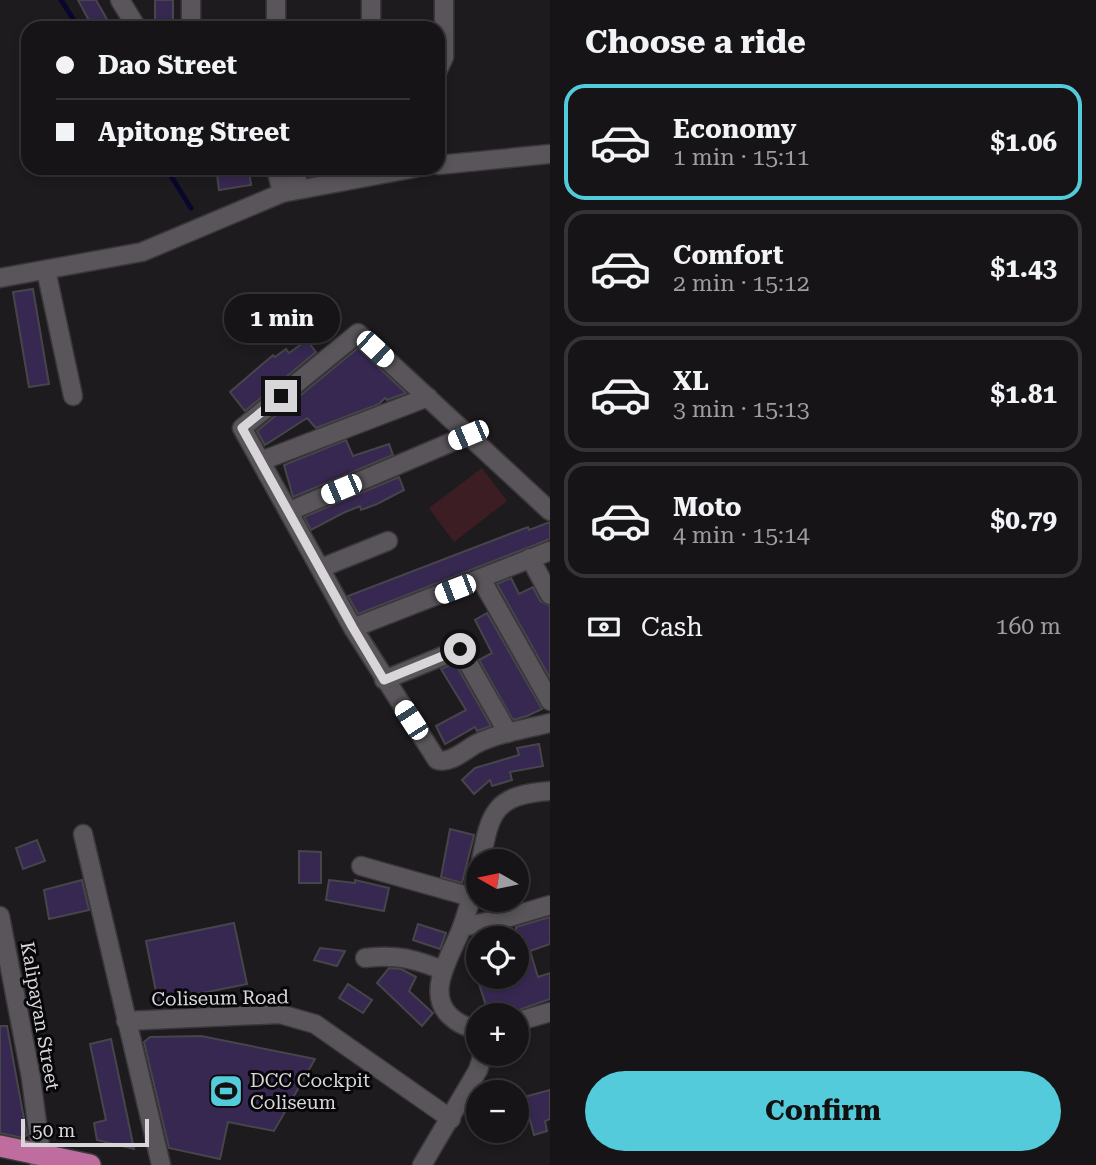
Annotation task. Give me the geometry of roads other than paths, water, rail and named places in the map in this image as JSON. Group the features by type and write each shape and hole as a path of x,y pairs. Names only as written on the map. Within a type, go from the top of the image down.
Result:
{"highway":[{"path":"0,1146 39,1160 90,1165"}],"street":[{"path":"120,0 133,21"},
{"path":"191,0 191,21"},
{"path":"276,0 276,21"},
{"path":"371,0 371,21"},
{"path":"443,0 443,21"},
{"path":"445,164 550,154"},
{"path":"280,175 290,191"},
{"path":"290,191 293,175"},
{"path":"0,278 142,251 290,191 377,175"},
{"path":"46,270 73,396"},
{"path":"550,511 358,332 242,428 353,628 436,760 449,760 479,743 550,723"},
{"path":"261,461 428,397"},
{"path":"290,511 468,435"},
{"path":"321,568 388,541"},
{"path":"353,628 550,551"},
{"path":"530,558 550,595"},
{"path":"481,579 550,701"},
{"path":"384,680 460,649 508,733"},
{"path":"483,849 488,823 495,810 512,799 533,792 550,791"},
{"path":"83,834 161,1165"},
{"path":"361,866 466,896"},
{"path":"463,927 550,905"},
{"path":"466,1025 457,1022 445,1011 440,994 443,970 467,912"},
{"name":"Kalipayan Street","path":"0,916 31,1078 39,1160"},
{"path":"365,958 392,955 406,957 443,970"},
{"path":"529,1018 550,1012"},
{"name":"Coliseum Road","path":"126,1021 280,1014 297,1017 315,1024 451,1119"},
{"path":"422,1165 479,1066"}],"waterway":[{"path":"61,0 74,21"},
{"path":"170,175 191,208"}],"place":[{"name":"DCC Cockpit Coliseum","path":"226,1091"}]}
